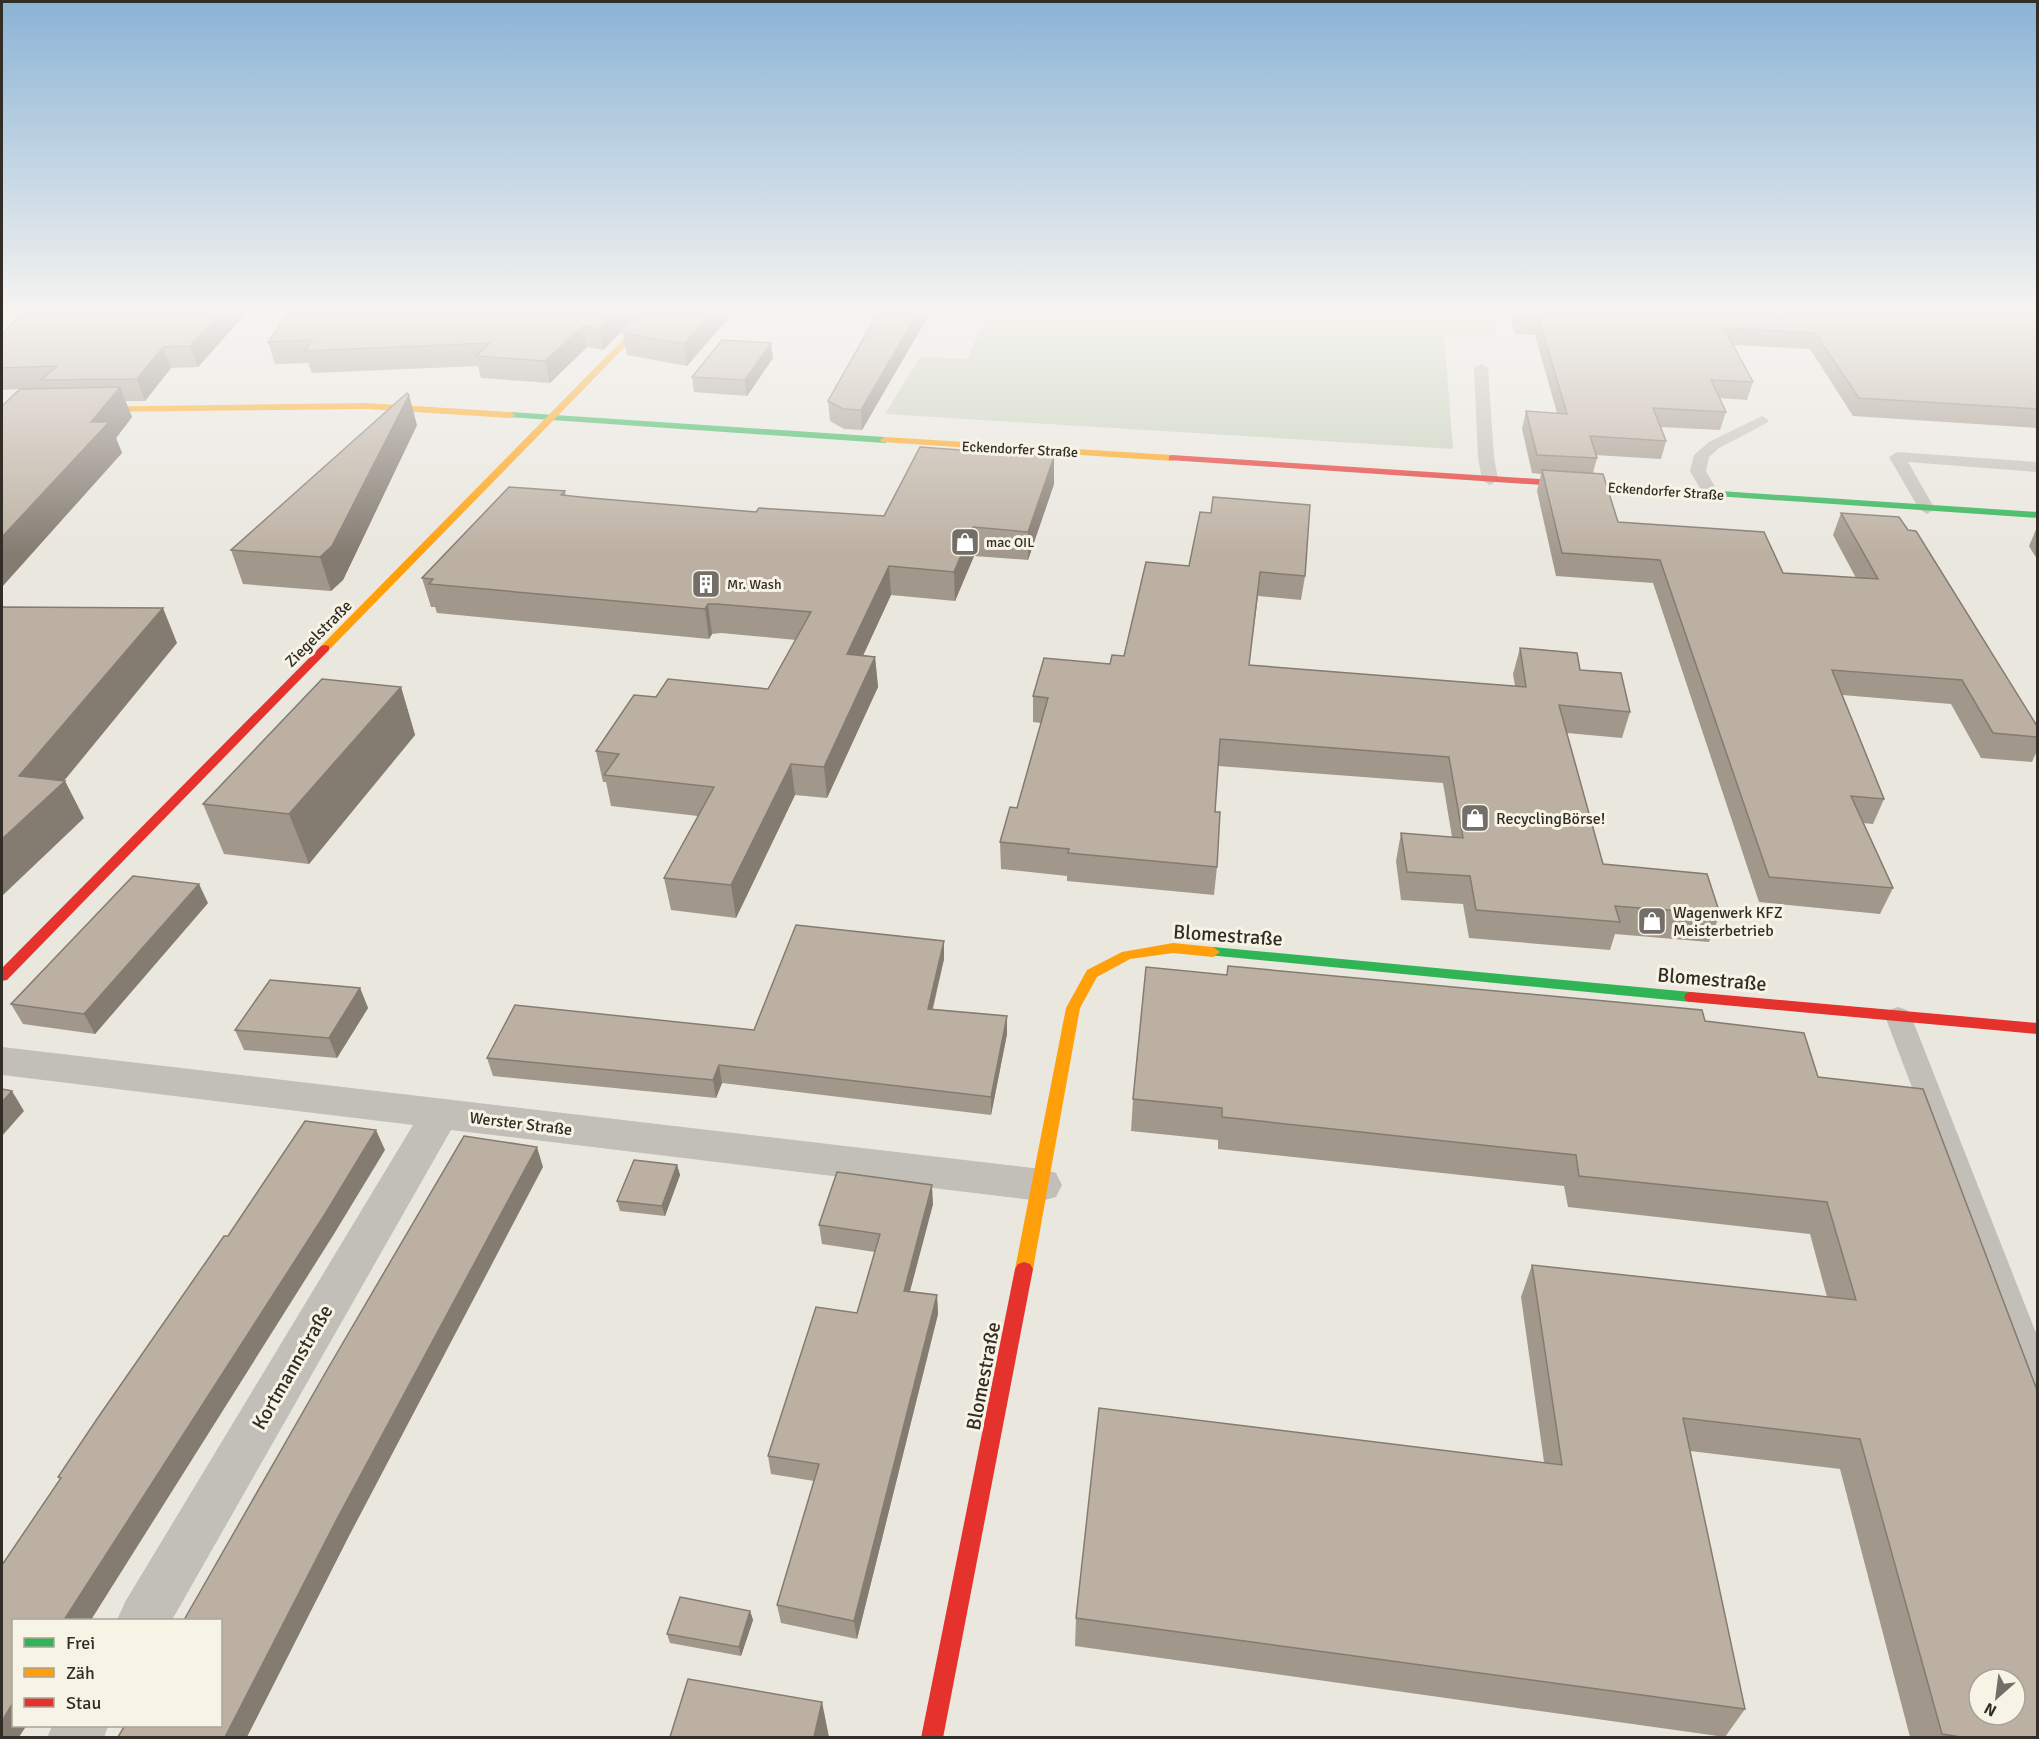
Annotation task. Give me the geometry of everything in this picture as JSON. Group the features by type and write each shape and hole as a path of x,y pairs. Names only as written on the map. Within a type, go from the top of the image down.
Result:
{"street":[{"name":"Ziegelstraße","path":"2,976 578,392"},
{"name":"Eckendorfer Straße","path":"2,411 367,406 2037,515"},
{"name":"Blomestraße","path":"932,1737 1041,1185 1073,1008 1092,974 1127,955 1173,948 2037,1029"},
{"name":"Werster Straße","path":"2,1061 1041,1185"},
{"name":"Kortmannstraße","path":"144,1619 441,1113"}],"lane":[{"path":"1482,392 1486,457 1491,480"},
{"path":"1711,494 1698,471 1702,455 1714,445 1762,420"},
{"path":"1927,508 1897,457 2037,467"},
{"path":"1898,1016 2037,1378"}],"green space":[{"path":"898,392 1449,392 1453,449 885,414"}],"building":[{"path":"17,392 116,392 91,422 109,422 2,537 2,406"},
{"path":"833,392 871,392 861,410 843,409 828,401"},
{"path":"1561,392 1717,392 1726,412 1653,408 1666,441 1590,436 1597,458 1537,455 1526,411 1567,414"},
{"path":"1855,392 2037,392 2037,409 1859,398"},
{"path":"407,393 409,395 332,546 320,557 231,550"},
{"path":"920,447 1054,457 1028,532 973,527 954,572 889,566 847,654 875,657 824,767 791,764 731,885 664,878 714,787 604,775 619,754 596,751 634,695 656,697 668,679 768,689 811,612 717,604 708,604 705,609 429,584 433,579 422,578 509,487 565,491 561,495 756,512 759,508 884,516"},
{"path":"1542,470 1603,474 1618,522 1764,532 1783,573 1878,579 1841,513 1899,517 1908,530 1916,531 2037,726 2037,737 1993,733 1962,680 1832,670 1884,799 1851,796 1893,888 1769,877 1660,560 1562,553"},
{"path":"1213,497 1310,505 1305,576 1260,572 1249,665 1526,687 1520,648 1577,653 1580,670 1621,673 1630,712 1559,705 1603,864 1707,874 1720,914 1615,906 1620,922 1476,910 1470,876 1407,872 1401,833 1463,838 1449,757 1220,739 1215,812 1220,812 1217,867 1068,853 1069,849 1000,842 1010,807 1017,808 1048,698 1033,696 1044,658 1110,664 1112,655 1124,656 1146,562 1189,566 1200,512 1211,513"},
{"path":"2,607 163,608 19,776 65,781 2,839"},
{"path":"322,679 401,687 289,814 203,804"},
{"path":"133,876 199,884 84,1014 11,1004"},
{"path":"796,925 944,941 928,1009 1007,1016 991,1097 719,1065 713,1080 487,1058 515,1005 754,1030"},
{"path":"1228,966 1702,1010 1705,1021 1804,1033 1818,1077 1923,1089 2037,1390 2037,1737 1961,1737 1942,1734 1860,1439 1683,1418 1745,1709 1076,1618 1099,1408 1562,1465 1532,1265 1856,1300 1827,1202 1579,1176 1576,1155 1222,1117 1222,1108 1133,1099 1146,967 1227,975"},
{"path":"270,980 360,988 329,1038 235,1030"},
{"path":"2,1089 12,1091 2,1102"},
{"path":"305,1121 376,1130 325,1214 65,1619 12,1619 12,1704 2,1721 2,1565 61,1478 58,1477 97,1419 224,1236 228,1236"},
{"path":"464,1136 537,1147 338,1517 225,1737 118,1737 124,1727 222,1727 222,1619 185,1619"},
{"path":"634,1160 677,1165 662,1206 617,1201"},
{"path":"837,1172 932,1185 904,1291 937,1295 854,1621 777,1605 819,1464 768,1456 816,1307 857,1313 880,1234 819,1225"},
{"path":"680,1597 750,1611 739,1647 667,1634"},
{"path":"688,1679 822,1702 814,1737 670,1737"}],"traffic: fast":[{"path":"511,415 885,440"},
{"path":"1675,491 2038,515"},
{"path":"1213,952 1691,997"}],"traffic: slow":[{"path":"325,648 576,392"},
{"path":"2,411 367,406 511,415"},
{"path":"885,440 1172,458"},
{"path":"1024,1269 1073,1008 1092,974 1127,955 1173,948 1213,952"}],"traffic: jam":[{"path":"1172,458 1675,491"},
{"path":"2,976 325,648"},
{"path":"1691,997 2038,1029"},
{"path":"932,1738 1024,1269"}],"place":[{"name":"mac OIL","path":"965,542"},
{"name":"Mr. Wash","path":"706,584"},
{"name":"RecyclingBörse!","path":"1475,818"},
{"name":"Wagenwerk KFZ Meisterbetrieb","path":"1652,921"}]}
